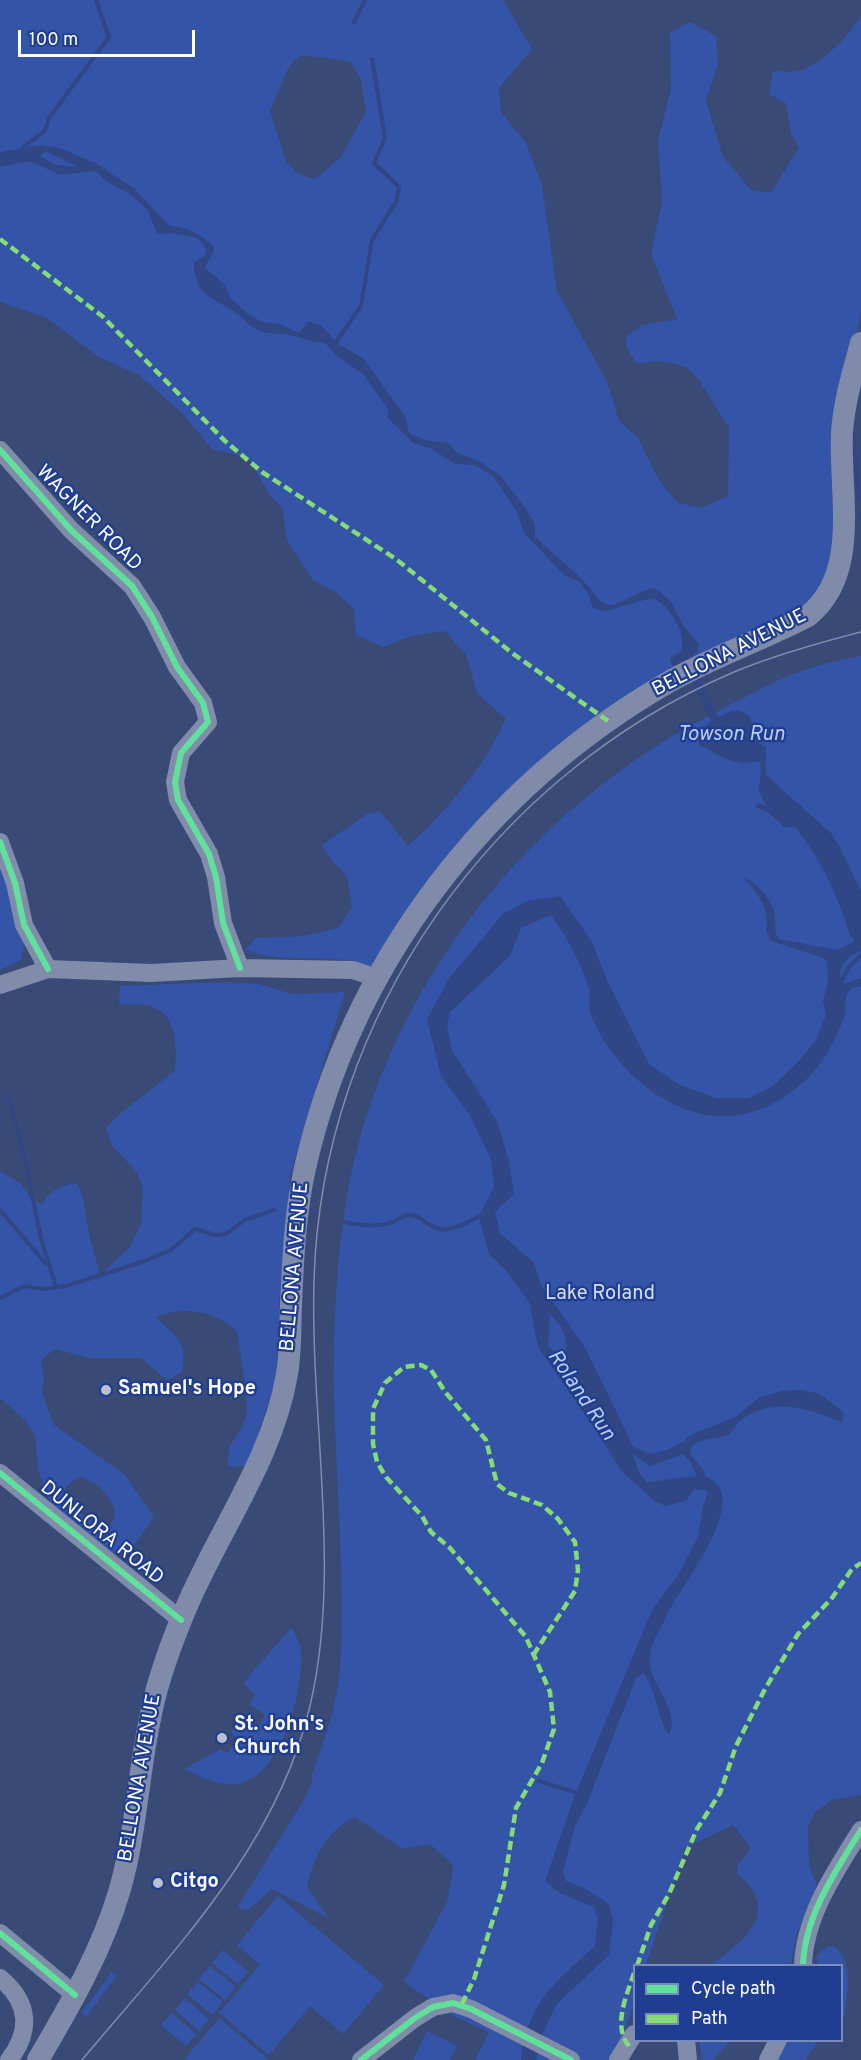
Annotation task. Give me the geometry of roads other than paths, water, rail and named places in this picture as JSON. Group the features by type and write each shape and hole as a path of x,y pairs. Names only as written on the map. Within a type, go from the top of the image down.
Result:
{"main road":[{"name":"BELLONA AVENUE","path":"38,2060 100,1947 120,1887 152,1708 181,1620 259,1461 278,1411 288,1373 295,1236 305,1169 333,1077 351,1030 377,978 437,883 496,815 537,776 582,739 638,701 700,666 808,616 822,606 832,594 845,557 842,433 845,407 861,343"}],"street":[{"name":"WAGNER ROAD","path":"0,450 71,530 132,586 152,617 177,667 203,703 208,722 181,753 175,782 178,800 209,854 216,877 223,923 240,968"},
{"path":"0,842 15,883 24,925 48,969"},
{"path":"0,984 48,969 151,973 240,968 353,970 377,978"},
{"name":"DUNLORA ROAD","path":"0,1473 181,1620"},
{"path":"803,1964 803,1947 813,1915 861,1830"},
{"path":"0,1933 75,1995"},
{"path":"0,1978 11,1987 26,2014 22,2038 9,2060"},
{"path":"361,2060 415,2018 444,2004 462,2004 568,2059"},
{"path":"618,2060 633,2036"},
{"path":"687,2042 688,2060"},
{"path":"768,2060 777,2042"}],"water":[{"name":"Towson Run","path":"40,145 59,148 95,163 135,189 168,225 187,229 212,245 214,251 205,268 225,285 230,298 247,313 262,322 280,324 299,333 308,321 322,326 338,344 363,358 405,416 409,433 424,440 448,443 457,453 477,460 500,475 526,509 535,525 535,537 575,572 601,601 612,605 651,588 658,590 671,602 683,625 699,644 698,651 691,658 718,717 737,710 750,717 757,742 766,747 766,775 832,834 861,891 861,950 845,962 841,969 840,980 843,984 861,978 861,986 854,987 847,994 845,1014 840,1028 817,1068 789,1094 755,1111 720,1116 696,1112 673,1104 632,1075 615,1056 591,1015 589,988 582,969 551,915 521,928 510,956 450,1012 447,1027 452,1050 498,1123 509,1163 514,1194 495,1212 500,1233 534,1263 541,1285 586,1349 633,1446 649,1454 667,1450 690,1435 735,1417 760,1397 782,1391 802,1390 820,1394 844,1413 842,1422 804,1409 766,1408 741,1420 728,1435 703,1440 691,1448 692,1456 705,1476 719,1486 722,1505 712,1538 672,1606 654,1640 650,1653 652,1674 671,1714 672,1724 669,1735 652,1688 643,1673 636,1678 588,1801 575,1826 563,1871 566,1881 586,1889 609,1904 613,1921 609,1955 557,2004 542,2035 536,2060 521,2060 529,2023 545,1995 595,1946 598,1919 594,1907 560,1893 545,1881 573,1800 652,1610 678,1575 698,1537 703,1506 708,1494 706,1490 694,1489 686,1501 665,1506 655,1501 622,1472 538,1347 530,1304 507,1272 489,1254 479,1217 494,1187 491,1159 469,1114 441,1076 427,1019 450,977 503,914 528,901 560,896 592,942 608,983 649,1064 680,1085 716,1098 749,1098 773,1086 799,1061 816,1040 826,1015 823,1001 828,981 827,961 824,958 771,941 766,930 764,907 743,876 759,888 771,903 775,916 775,931 779,939 837,950 855,941 850,935 828,878 795,827 784,827 768,812 755,807 758,803 766,806 759,791 761,767 759,761 742,763 724,758 698,744 702,730 711,721 684,663 676,667 671,664 670,658 680,652 682,638 676,621 664,606 651,598 606,611 593,608 589,595 579,581 565,576 524,533 516,510 493,476 475,465 455,464 432,449 413,443 387,417 389,410 362,373 338,357 325,343 255,329 236,313 207,295 198,283 195,274 194,263 205,255 207,250 198,238 170,233 157,234 148,210 128,193 109,183 95,171 60,175 30,161 0,167 0,152","holes":["45,151 79,167 56,165 40,156","550,1315 559,1324 565,1336 566,1349 563,1361 548,1345","633,1454 650,1466 683,1454 690,1461 697,1476 647,1482 639,1473"]}],"waterway":[{"path":"22,149 42,134 49,118 109,37 96,0"},
{"path":"354,22 365,0"},
{"path":"334,345 361,306 372,240 396,202 399,187 374,163 385,138 372,59"},
{"path":"853,430 858,492 861,500"},
{"path":"861,512 861,517"},
{"name":"Roland Run","path":"840,984 849,967 861,955"},
{"path":"8,1096 26,1165 41,1239 56,1287"},
{"path":"0,1210 46,1264"},
{"path":"0,1298 25,1286 43,1289 66,1286 145,1261 171,1250 195,1229 215,1235 226,1234 245,1220 274,1210"},
{"path":"345,1222 377,1225 389,1223 407,1215 416,1216 436,1228 448,1229 484,1213"},
{"path":"539,1781 581,1794"}],"tram line":[{"path":"82,2060 185,1938 247,1851 273,1806 294,1757 310,1706 319,1655 324,1602 322,1495 314,1333 314,1281 324,1183 349,1089 386,999 436,916 497,840 567,773 647,717 734,672 765,660 861,632"}],"place":[{"name":"Samuel's Hope","path":"106,1390"},
{"name":"St. John's Church","path":"222,1738"},
{"name":"Citgo","path":"158,1883"}],"park label":[{"name":"Lake Roland","path":"600,1295"}]}
